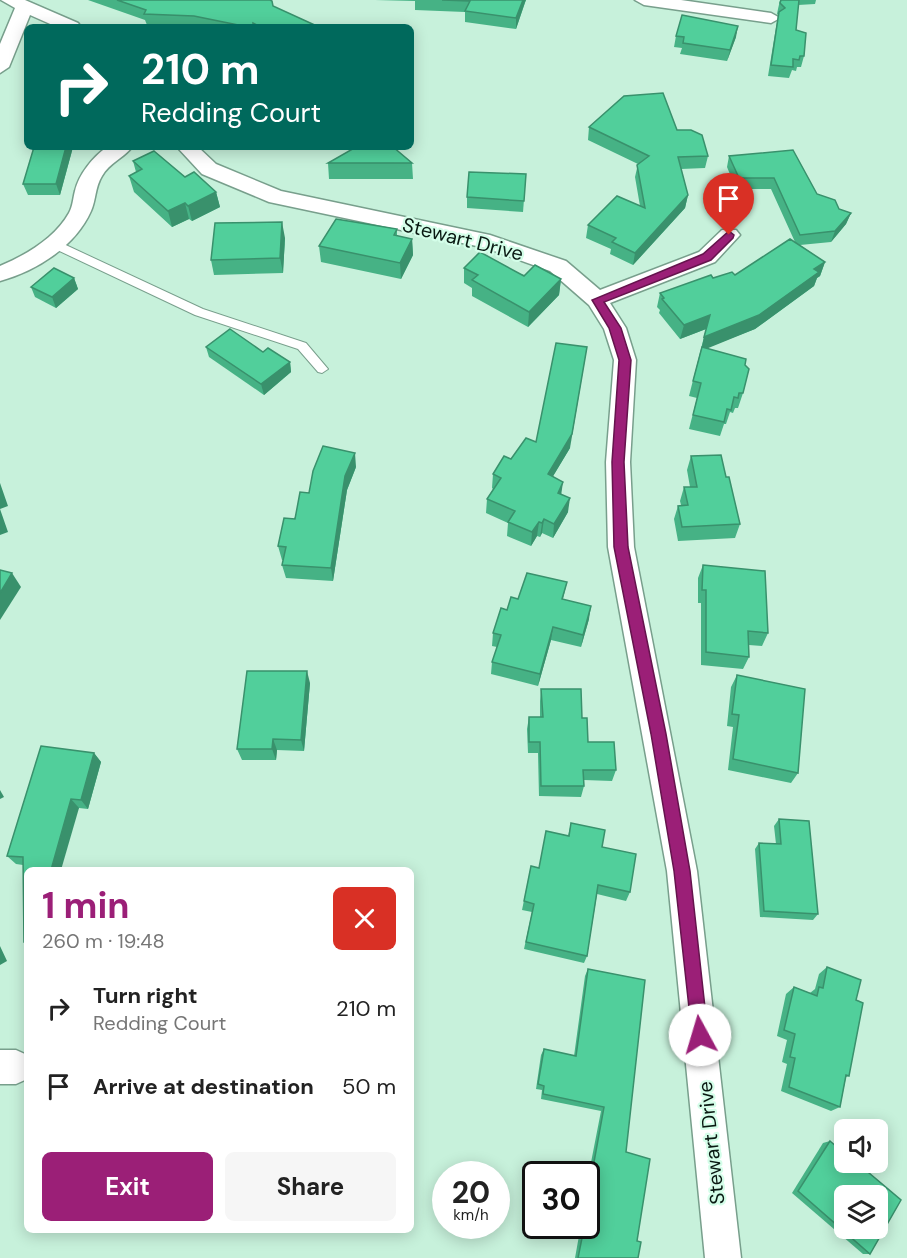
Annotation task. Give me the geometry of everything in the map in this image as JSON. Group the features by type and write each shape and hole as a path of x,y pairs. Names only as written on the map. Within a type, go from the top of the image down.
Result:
{"street":[{"path":"644,0 771,18"},
{"path":"0,67 17,4 65,24"},
{"path":"0,274 45,253 55,244 81,212 86,188 96,169 115,150"},
{"name":"Stewart Drive","path":"190,150 209,169 276,197 490,242 558,266 597,300 615,328 625,360 618,462 621,547 682,871 723,1258"},
{"path":"597,300 707,257 729,235"}],"lane":[{"path":"55,244 199,312 302,346 322,369"}],"building":[{"path":"117,0 270,0 273,6 312,24 233,24 194,16 144,14 146,10"},
{"path":"442,0 523,0 516,18 465,11 470,1"},
{"path":"781,0 799,0 796,30 806,33 804,56 800,56 799,60 793,59 793,67 771,65 779,12 785,8 780,3"},
{"path":"682,15 738,26 730,50 683,43 684,37 676,36"},
{"path":"663,93 677,130 691,130 702,135 708,156 678,157 688,195 635,253 612,242 616,238 588,225 617,196 645,208 637,165 649,156 589,127 624,96"},
{"path":"33,150 65,150 56,184 23,184"},
{"path":"351,150 397,150 412,163 328,163"},
{"path":"793,150 817,194 835,200 839,209 851,213 835,231 800,235 774,178 739,178 729,156"},
{"path":"154,151 185,177 194,172 216,192 188,206 185,203 168,211 129,176 142,169 133,161"},
{"path":"469,172 526,174 524,201 467,197"},
{"path":"336,219 397,229 394,235 412,239 400,263 319,246"},
{"path":"282,222 280,258 211,260 215,223"},
{"path":"790,239 825,262 814,269 819,272 759,315 704,337 710,315 684,325 662,299 664,298 660,293 711,275 713,278 732,272 735,275"},
{"path":"480,252 524,276 535,265 561,279 529,312 472,280 478,275 464,268"},
{"path":"54,268 74,278 52,297 31,287"},
{"path":"230,329 263,352 268,348 290,362 261,384 206,347"},
{"path":"556,343 587,347 572,434 548,474 563,482 558,493 570,498 554,524 544,519 532,532 508,522 515,511 487,499 501,478 493,474 504,456 511,459 526,438 536,442"},
{"path":"702,347 746,359 745,365 749,369 743,393 739,393 738,398 734,397 731,410 727,409 724,422 693,415 701,383 693,381"},
{"path":"323,446 355,453 345,476 331,568 282,565 286,547 278,546 284,518 295,519 300,492 309,493 313,471"},
{"path":"721,455 726,477 729,477 740,524 682,527 678,506 688,505 684,487 697,487 691,456"},
{"path":"703,565 765,571 768,633 748,631 749,657 706,652 706,590 702,590"},
{"path":"0,570 12,573 0,593"},
{"path":"527,573 567,582 562,599 591,606 583,635 553,627 540,674 492,662 501,635 493,633 501,608 507,610 511,597 518,599"},
{"path":"247,671 307,671 301,740 273,739 272,749 237,749"},
{"path":"737,675 805,689 798,773 733,759 739,715 732,714"},
{"path":"541,689 581,689 582,718 587,718 588,742 614,742 616,770 583,770 584,786 541,786 540,742 529,742 529,717 543,717"},
{"path":"41,746 94,753 81,800 71,799 52,867 24,867 24,942 23,857 7,856"},
{"path":"779,819 809,821 818,914 764,911 759,843 781,844"},
{"path":"571,823 605,830 602,847 636,854 630,892 598,885 587,956 526,942 534,904 524,901 531,866 539,868 546,831 569,836"},
{"path":"827,967 861,980 856,1000 863,1003 849,1076 846,1075 840,1107 789,1087 795,1058 790,1057 795,1034 784,1030 794,987 817,996 819,987 823,988"},
{"path":"588,969 645,980 626,1152 650,1159 637,1241 641,1242 638,1258 578,1258 582,1239 600,1239 600,1161 594,1161 604,1107 543,1094 544,1086 538,1084 544,1049 576,1056"},
{"path":"830,1141 834,1144 834,1173 869,1173 883,1185 834,1185 834,1222 798,1191"},
{"path":"888,1189 901,1200 888,1223"},
{"path":"853,1239 879,1239 870,1254"}],"route":[{"path":"700,1035 682,871 621,547 618,462 625,360 615,328 597,300 707,257 729,235"}]}
